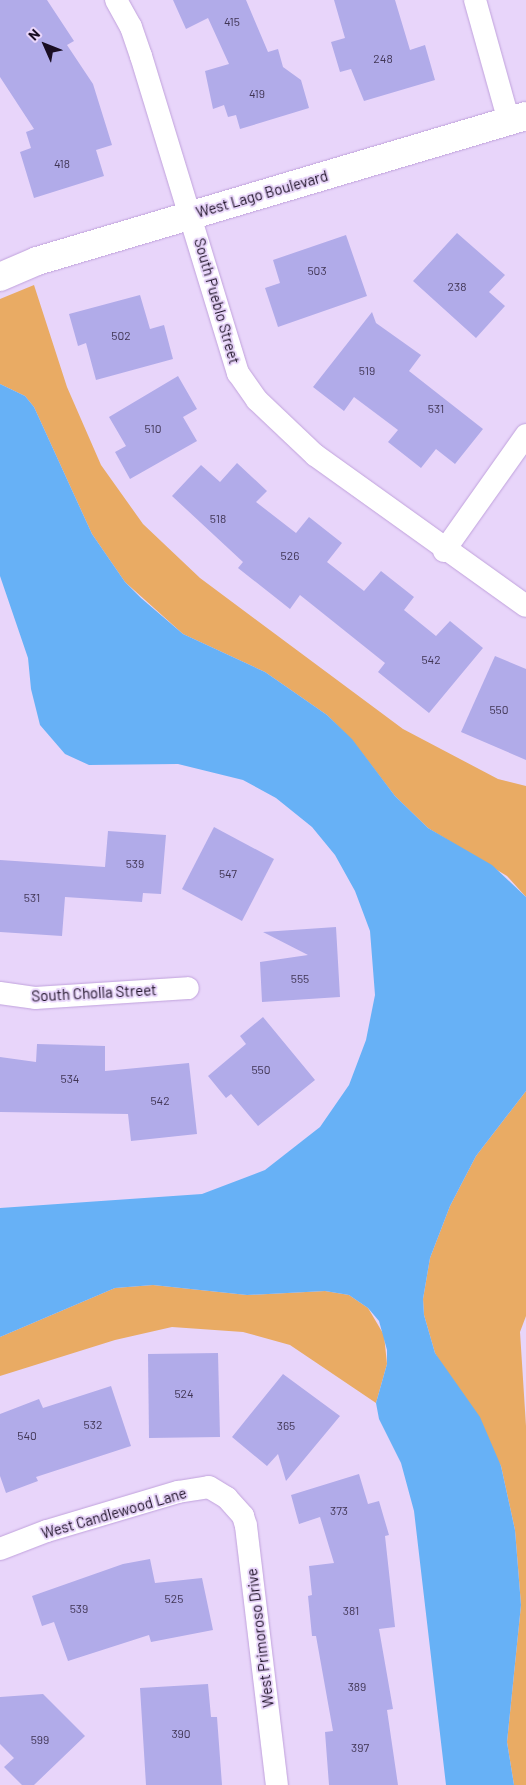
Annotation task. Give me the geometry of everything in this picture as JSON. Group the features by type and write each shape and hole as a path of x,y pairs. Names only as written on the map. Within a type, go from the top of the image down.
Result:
{"street":[{"name":"South Pueblo Street","path":"116,0 131,27 192,214 238,373 257,400 315,455 444,550"},
{"path":"475,0 517,119"},
{"name":"West Lago Boulevard","path":"0,277 37,261 517,119"},
{"path":"526,435 444,550 526,606"},
{"name":"South Cholla Street","path":"0,992 35,998 188,988"},
{"name":"West Candlewood Lane","path":"0,1549 47,1531 178,1492 209,1487 227,1498"},
{"name":"West Primoroso Drive","path":"227,1498 243,1516 246,1526 277,1785"}],"shaded area":[{"path":"34,285 67,387 101,465 143,524 200,578 403,729 498,779 526,786 526,897 507,876 428,828 395,796 352,740 327,715 265,672 183,634 125,582 92,534 34,407 25,396 0,384 0,299"},
{"path":"526,1091 526,1316 520,1332 526,1426 526,1785 514,1785 507,1742 521,1605 515,1530 501,1466 435,1353 424,1315 423,1299 430,1258 450,1206 476,1156"},
{"path":"153,1285 247,1295 325,1291 349,1295 368,1308 384,1335 387,1364 376,1403 290,1345 243,1332 172,1327 115,1340 0,1376 0,1337 115,1288"}],"water":[{"path":"0,384 25,396 34,407 92,534 125,582 141,598 183,634 265,672 327,715 352,739 395,796 428,828 492,865 526,897 526,1091 476,1156 450,1206 430,1258 423,1299 424,1315 435,1353 480,1417 501,1466 515,1530 521,1605 507,1742 514,1785 446,1785 414,1511 401,1463 379,1419 376,1403 387,1364 387,1350 379,1321 368,1308 349,1295 325,1291 247,1295 153,1285 115,1288 0,1337 0,1208 202,1194 265,1170 320,1127 349,1085 366,1040 375,995 370,931 355,891 335,855 312,827 276,798 243,780 178,764 89,765 65,754 40,725 31,689 28,658 0,576"}],"building":[{"path":"0,0 47,0 74,41 67,45 93,84 112,145 96,150 104,176 34,198 20,152 31,148 26,132 34,129 0,77"},
{"path":"173,0 246,0 268,52 278,49 283,67 301,80 309,108 240,129 236,115 228,117 224,105 213,109 205,71 229,64 208,18 186,29"},
{"path":"334,0 395,0 410,50 425,45 435,80 364,101 351,69 340,72 331,42 345,38"},
{"path":"457,233 505,275 489,292 505,306 476,338 413,281"},
{"path":"346,235 367,296 278,327 265,288 280,283 273,260"},
{"path":"140,295 150,329 164,325 173,359 96,380 86,343 78,346 69,314"},
{"path":"372,312 376,323 421,355 409,371 483,429 455,464 436,449 421,468 388,442 398,430 354,397 344,411 313,387"},
{"path":"178,376 197,409 183,417 197,441 130,479 115,452 126,446 109,417"},
{"path":"237,463 267,491 256,502 296,533 309,517 342,543 327,562 364,591 381,571 414,597 404,610 436,636 450,621 483,648 429,713 378,672 385,663 300,595 290,609 238,568 243,562 172,496 201,465 220,482"},
{"path":"495,656 526,669 526,760 461,732"},
{"path":"214,827 274,859 242,921 182,889"},
{"path":"108,831 166,835 161,894 143,893 142,902 65,897 62,936 0,932 0,860 105,867"},
{"path":"336,927 340,997 262,1002 260,962 308,955 263,932"},
{"path":"263,1017 315,1080 258,1126 231,1094 226,1098 208,1076 246,1044 240,1036"},
{"path":"37,1044 105,1046 105,1071 189,1063 197,1134 131,1141 128,1114 0,1112 0,1057 36,1062"},
{"path":"218,1353 220,1437 149,1438 148,1354"},
{"path":"283,1374 340,1416 286,1481 278,1454 267,1466 232,1437"},
{"path":"111,1386 131,1446 36,1477 38,1481 6,1493 0,1476 0,1414 39,1399 43,1408"},
{"path":"359,1474 368,1504 379,1501 389,1535 385,1536 395,1627 379,1629 393,1709 387,1710 398,1785 329,1785 325,1732 333,1731 316,1636 312,1636 308,1596 312,1595 309,1566 334,1563 320,1517 299,1524 291,1495"},
{"path":"150,1559 155,1583 202,1578 213,1630 151,1642 149,1635 68,1661 54,1622 42,1626 32,1596 123,1564"},
{"path":"208,1684 211,1717 217,1717 222,1785 146,1785 140,1688"},
{"path":"43,1694 85,1736 34,1785 22,1785 4,1767 14,1758 0,1744 0,1697"}]}
